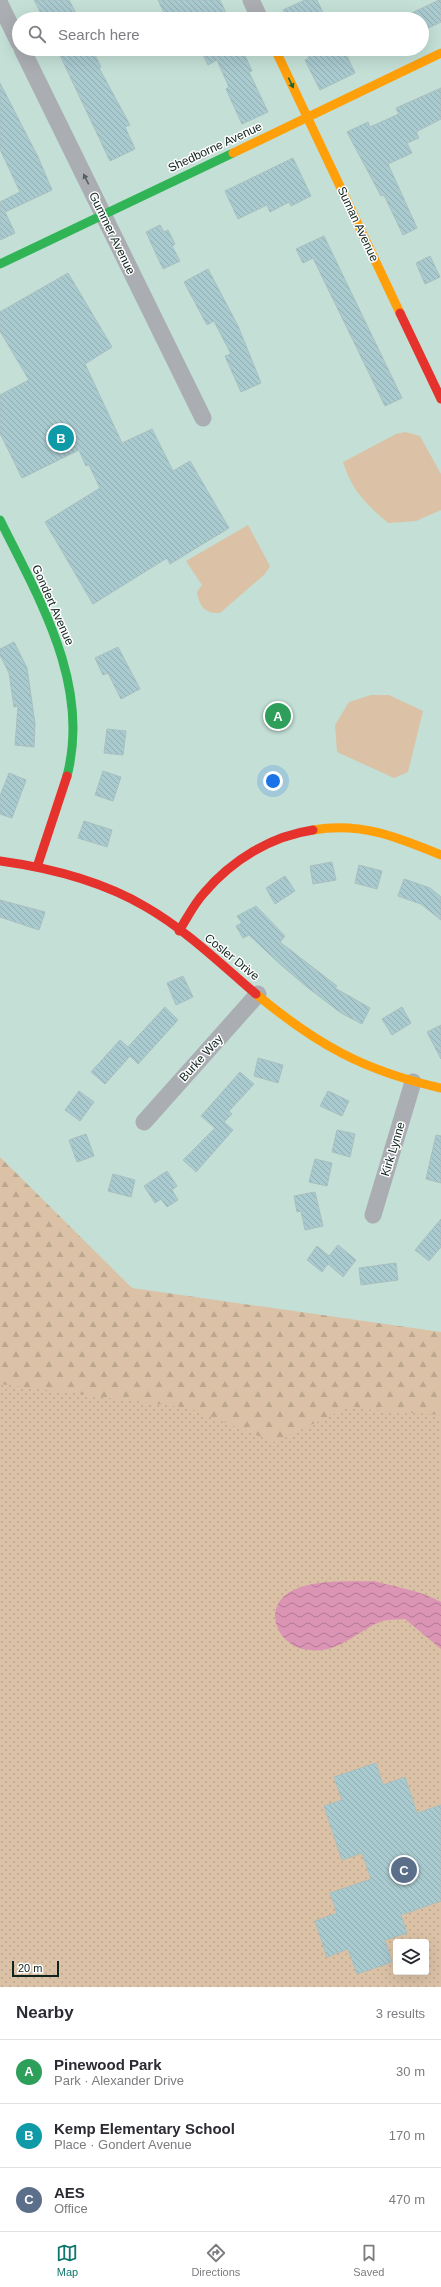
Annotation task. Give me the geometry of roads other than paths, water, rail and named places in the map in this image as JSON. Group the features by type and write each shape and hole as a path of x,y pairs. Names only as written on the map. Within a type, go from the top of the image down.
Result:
{"street":[{"path":"251,0 257,12"},
{"path":"0,4 12,29"},
{"name":"Shedborne Avenue","path":"0,264 441,53"},
{"name":"Gummer Avenue","path":"25,56 203,418"},
{"name":"Suman Avenue","path":"278,56 441,399"},
{"name":"Gondert Avenue","path":"0,520 56,636 69,680 73,709 74,730 65,782 36,867"},
{"path":"179,931 204,894 238,860 280,837 302,831 347,827 376,831 441,855"},
{"name":"Cosler Drive","path":"0,861 36,867 72,876 116,892 147,908 179,931 286,1018 316,1040 376,1070 413,1082 441,1088"},
{"name":"Burke Way","path":"144,1122 258,994"},
{"name":"Kirk Lynne","path":"373,1216 413,1082"}],"water":[{"path":"374,1581 417,1592 441,1602 441,1649 405,1619 380,1622 338,1646 329,1649 308,1650 297,1647 287,1641 280,1633 276,1623 275,1613 278,1604 285,1595 305,1586 325,1582"}],"place":[{"name":"Kemp Elementary School","path":"61,438"},
{"name":"Pinewood Park","path":"278,716"},
{"name":"AES","path":"404,1870"}]}
